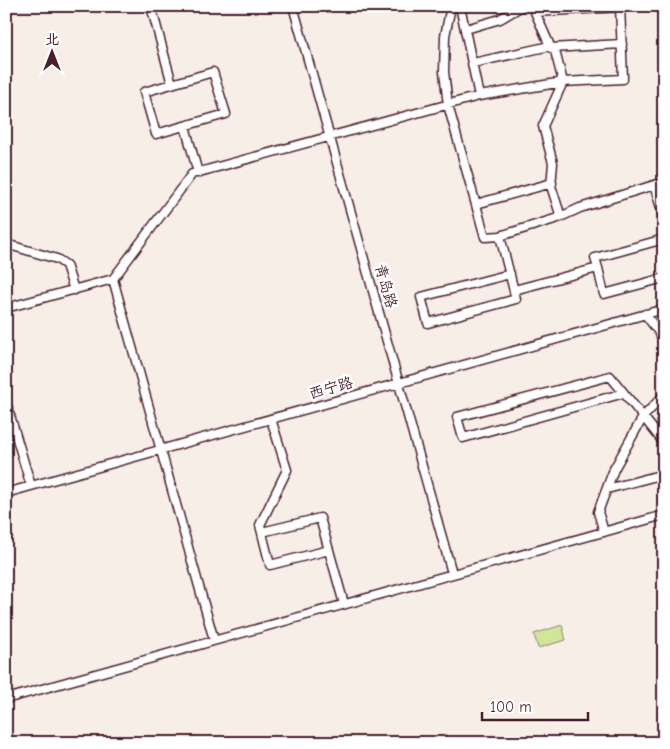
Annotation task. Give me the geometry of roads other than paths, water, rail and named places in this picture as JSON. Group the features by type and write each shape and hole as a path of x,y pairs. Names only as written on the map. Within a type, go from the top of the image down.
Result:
{"street":[{"path":"151,6 172,84"},
{"name":"青岛路","path":"293,6 452,573"},
{"path":"451,6 446,36 444,72 448,105 485,237 500,236 561,217 580,208 664,182"},
{"path":"460,6 479,96"},
{"path":"466,29 500,19 522,6"},
{"path":"6,308 113,279 192,174 479,96 563,82 623,79 620,6 534,9 555,52 563,82 543,126 553,163 552,183 561,217"},
{"path":"662,6 664,41"},
{"path":"473,63 551,47 622,44"},
{"path":"213,72 226,114 185,126 156,134 144,92 213,72"},
{"path":"185,126 198,173"},
{"path":"476,204 552,183"},
{"path":"654,185 664,218"},
{"path":"500,236 510,274 516,299 428,323 421,297 510,274"},
{"path":"664,239 595,258 604,294 664,278"},
{"path":"6,244 57,259 66,265 74,290"},
{"path":"514,290 598,268"},
{"path":"113,279 214,640"},
{"name":"西宁路","path":"6,493 664,309"},
{"path":"645,314 664,339"},
{"path":"624,393 463,438 457,417 610,376 624,393 664,443"},
{"path":"604,532 598,512 614,470 643,417 664,395"},
{"path":"6,402 31,486"},
{"path":"271,419 287,470 260,525 270,565 329,550"},
{"path":"607,489 664,474"},
{"path":"6,698 452,573 664,516"},
{"path":"262,532 320,518 344,604"}]}
